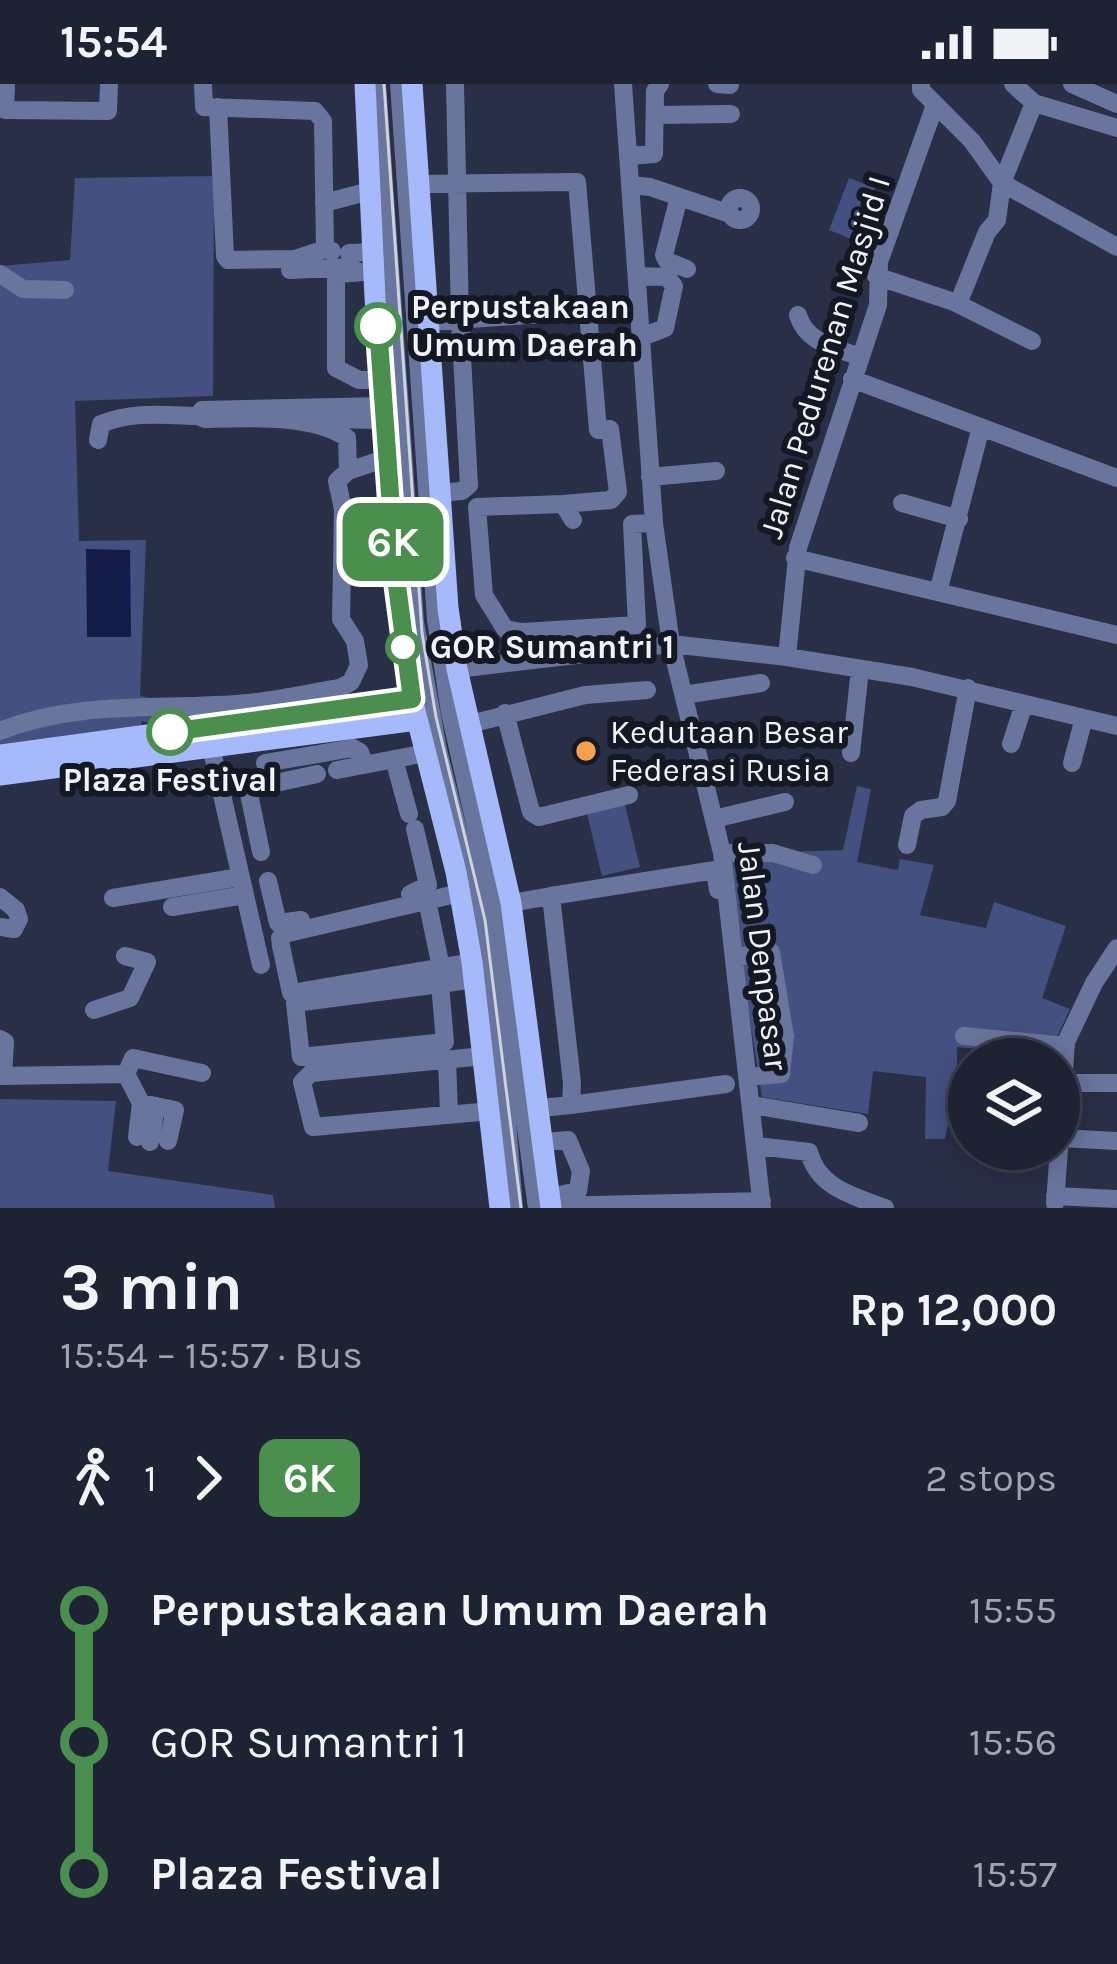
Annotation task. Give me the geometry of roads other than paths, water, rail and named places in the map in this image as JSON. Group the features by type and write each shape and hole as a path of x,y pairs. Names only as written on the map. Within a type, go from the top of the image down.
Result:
{"main road":[{"path":"365,84 370,191 357,254 382,380 401,630 474,970 500,1208"},
{"path":"412,84 439,502 457,669 511,903 540,1108 547,1204"},
{"path":"0,775 39,760 415,710"},
{"path":"209,737 265,762 373,716"},
{"path":"0,755 39,760"}],"street":[{"path":"6,84 5,110 108,111 109,84"},
{"path":"203,84 204,106 227,102 315,110 323,121 324,203 357,254"},
{"path":"377,84 415,622 438,750 479,916 506,1108 514,1208"},
{"path":"399,84 436,620 450,713 499,926 547,1204"},
{"path":"439,502 469,485 455,84"},
{"name":"Jalan Denpasar","path":"623,84 642,337 638,428 650,477 673,649 722,853 762,1204"},
{"path":"630,156 653,154 655,91 660,84"},
{"path":"717,84 730,85"},
{"path":"1013,84 1034,103 1117,128"},
{"path":"1072,84 1117,104"},
{"path":"920,85 972,141 1002,183 1117,247"},
{"path":"227,102 224,256 228,260 296,259 357,254"},
{"path":"958,304 987,232 997,220 1002,183 1034,103"},
{"name":"Jalan Pedurenan Masjid I","path":"787,657 795,558 879,298 876,276 935,105"},
{"path":"656,115 731,114"},
{"path":"418,184 578,182 598,430 610,429 618,492 611,500 568,512 439,502"},
{"path":"324,203 370,191"},
{"path":"633,195 730,214"},
{"path":"678,202 664,255 687,269"},
{"path":"267,271 357,254"},
{"path":"357,254 336,278 336,368 359,380 382,380"},
{"path":"0,274 23,290 65,290"},
{"path":"638,275 667,277 674,286 665,328 642,337"},
{"path":"876,276 958,304 1032,340"},
{"path":"427,322 588,311"},
{"path":"798,315 802,330 812,338 860,357"},
{"path":"853,380 1117,478"},
{"path":"198,416 202,410 384,412"},
{"path":"98,440 101,424 138,414 205,419 384,412"},
{"path":"283,418 328,428 347,438 348,470"},
{"path":"938,592 981,427"},
{"path":"0,731 36,719 109,706 247,703 340,688 351,682 359,665 356,641 341,619 343,509 337,481 348,470 387,458"},
{"path":"650,477 716,471"},
{"path":"902,503 959,519"},
{"path":"477,507 484,595 505,629 522,632 637,625 632,524 654,523"},
{"path":"795,558 1117,635"},
{"path":"576,628 581,658"},
{"path":"457,669 673,649 787,657 968,688 1117,726"},
{"path":"462,695 476,676 581,658"},
{"path":"851,753 860,669"},
{"path":"684,695 761,682"},
{"path":"907,845 913,815 942,807 947,801 968,688"},
{"path":"470,724 585,695 647,690"},
{"path":"1011,744 1024,704"},
{"path":"505,713 531,812 539,817 629,795"},
{"path":"78,714 82,754"},
{"path":"1072,763 1084,718"},
{"path":"36,719 39,760"},
{"path":"209,737 260,965"},
{"path":"261,853 246,791 265,762 352,748 360,752 364,765"},
{"path":"337,770 426,753"},
{"path":"268,881 280,924 425,890 428,879 394,759"},
{"path":"265,762 316,773"},
{"path":"714,819 785,802"},
{"path":"414,827 426,837 436,875 458,883"},
{"path":"722,853 772,853 813,865"},
{"path":"511,903 715,870 740,1068 781,1074 785,1036 771,952 736,957"},
{"path":"440,976 293,993 282,936 427,901 458,883"},
{"path":"113,898 243,886"},
{"path":"172,907 243,886"},
{"path":"551,896 571,1063 571,1105"},
{"path":"0,897 16,910 19,920 14,929 0,928"},
{"path":"427,901 440,976 445,1042 301,1057 296,1004 440,976 474,970"},
{"path":"1069,1038 1117,948"},
{"path":"94,1010 130,998 147,962 125,956"},
{"path":"964,1036 984,1038"},
{"path":"0,1039 4,1042 2,1076 126,1074"},
{"path":"484,1056 311,1072 302,1081 313,1127 491,1111"},
{"path":"126,1074 133,1058 202,1073"},
{"path":"447,1060 448,1113"},
{"path":"126,1074 149,1104 152,1140 175,1110 149,1104"},
{"path":"1080,1083 1117,1083"},
{"path":"540,1108 726,1084"},
{"path":"752,1105 859,1123"},
{"path":"544,1142 568,1141 581,1171 574,1194 547,1204"},
{"path":"1080,1143 1117,1142"},
{"path":"756,1146 809,1152 812,1167 835,1188 885,1208"},
{"path":"1057,1170 1054,1202 1117,1198"},
{"path":"547,1204 762,1204"}],"tram line":[{"path":"384,84 422,633 436,717 485,920 521,1208"}],"place":[{"name":"Perpustakaan Umum Daerah","path":"378,326"},
{"name":"GOR Sumantri 1","path":"403,647"},
{"name":"Plaza Festival","path":"170,732"},
{"name":"Kedutaan Besar Federasi Rusia","path":"586,751"}]}
